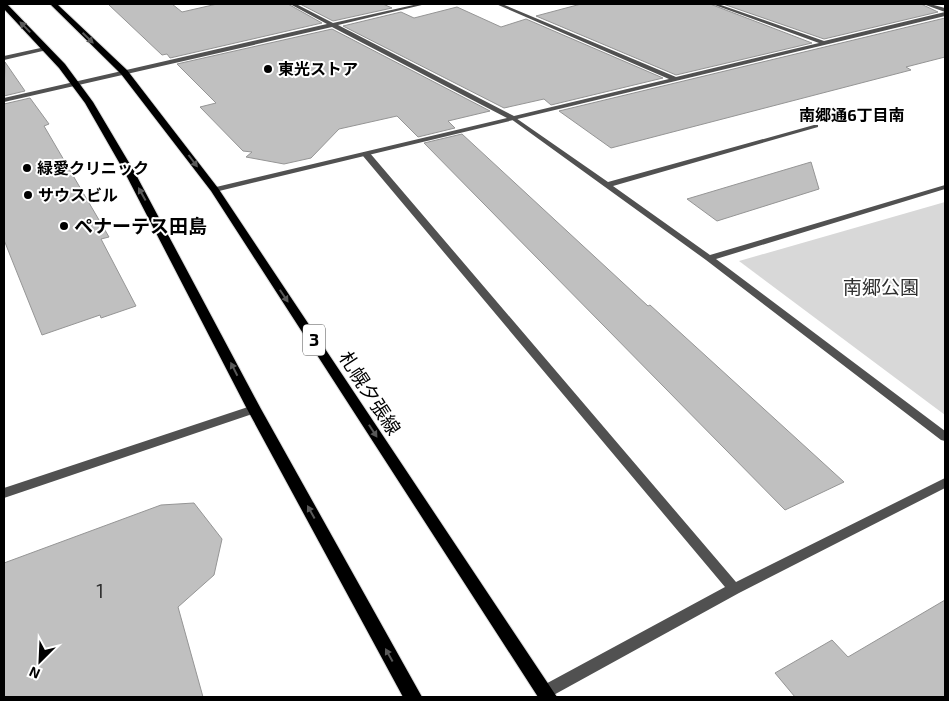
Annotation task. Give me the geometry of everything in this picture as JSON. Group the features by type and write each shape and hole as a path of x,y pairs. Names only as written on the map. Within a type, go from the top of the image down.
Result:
{"main road":[{"name":"札幌夕張線","path":"53,4 124,72 215,190 546,695"},
{"path":"4,5 77,83 144,197 254,409 413,697"}],"street":[{"path":"292,4 514,118 709,258 945,438"},
{"path":"4,100 424,4"},
{"path":"498,4 676,79"},
{"path":"714,4 823,42"},
{"path":"925,4 945,10"},
{"path":"215,190 945,14"},
{"path":"4,58 45,49"},
{"path":"608,185 816,126"},
{"path":"366,154 734,589"},
{"path":"709,258 945,187"},
{"path":"4,493 254,409"},
{"path":"546,695 734,589 945,483"}],"green space":[{"name":"南郷公園","path":"945,202 945,415 739,261"}],"building":[{"path":"108,4 172,4 182,12 217,4 288,4 322,23 170,58 167,54 162,55"},
{"path":"300,4 383,4 392,8 333,21"},
{"path":"581,4 710,4 812,43 676,75 536,16"},
{"path":"723,4 921,4 938,12 824,39"},
{"path":"457,7 501,27 526,19 663,78 551,105 544,99 504,108 343,26 401,12 414,18"},
{"path":"945,18 945,57 906,67 911,70 611,148 559,111"},
{"path":"332,29 490,111 448,121 455,128 418,137 397,116 339,129 311,158 284,164 246,157 252,152 243,151 200,107 216,103 177,64"},
{"path":"5,62 25,91 4,96"},
{"path":"30,98 49,124 44,126 109,237 101,239 136,306 101,318 100,315 42,335 4,240 4,104"},
{"path":"462,134 648,306 650,305 844,482 785,510 424,143"},
{"path":"811,162 819,189 717,221 687,199"},
{"path":"194,503 222,539 214,575 178,607 203,697 4,697 4,563 161,505"},
{"path":"945,600 945,697 795,697 775,673 832,640 848,657"}],"place":[{"name":"東光ストア","path":"268,69"},
{"name":"緑愛クリニック","path":"27,168"},
{"name":"サウスビル","path":"28,195"},
{"name":"ペナーテス田島","path":"64,226"}],"district":[{"name":"南郷通6丁目南","path":"852,115"}]}
